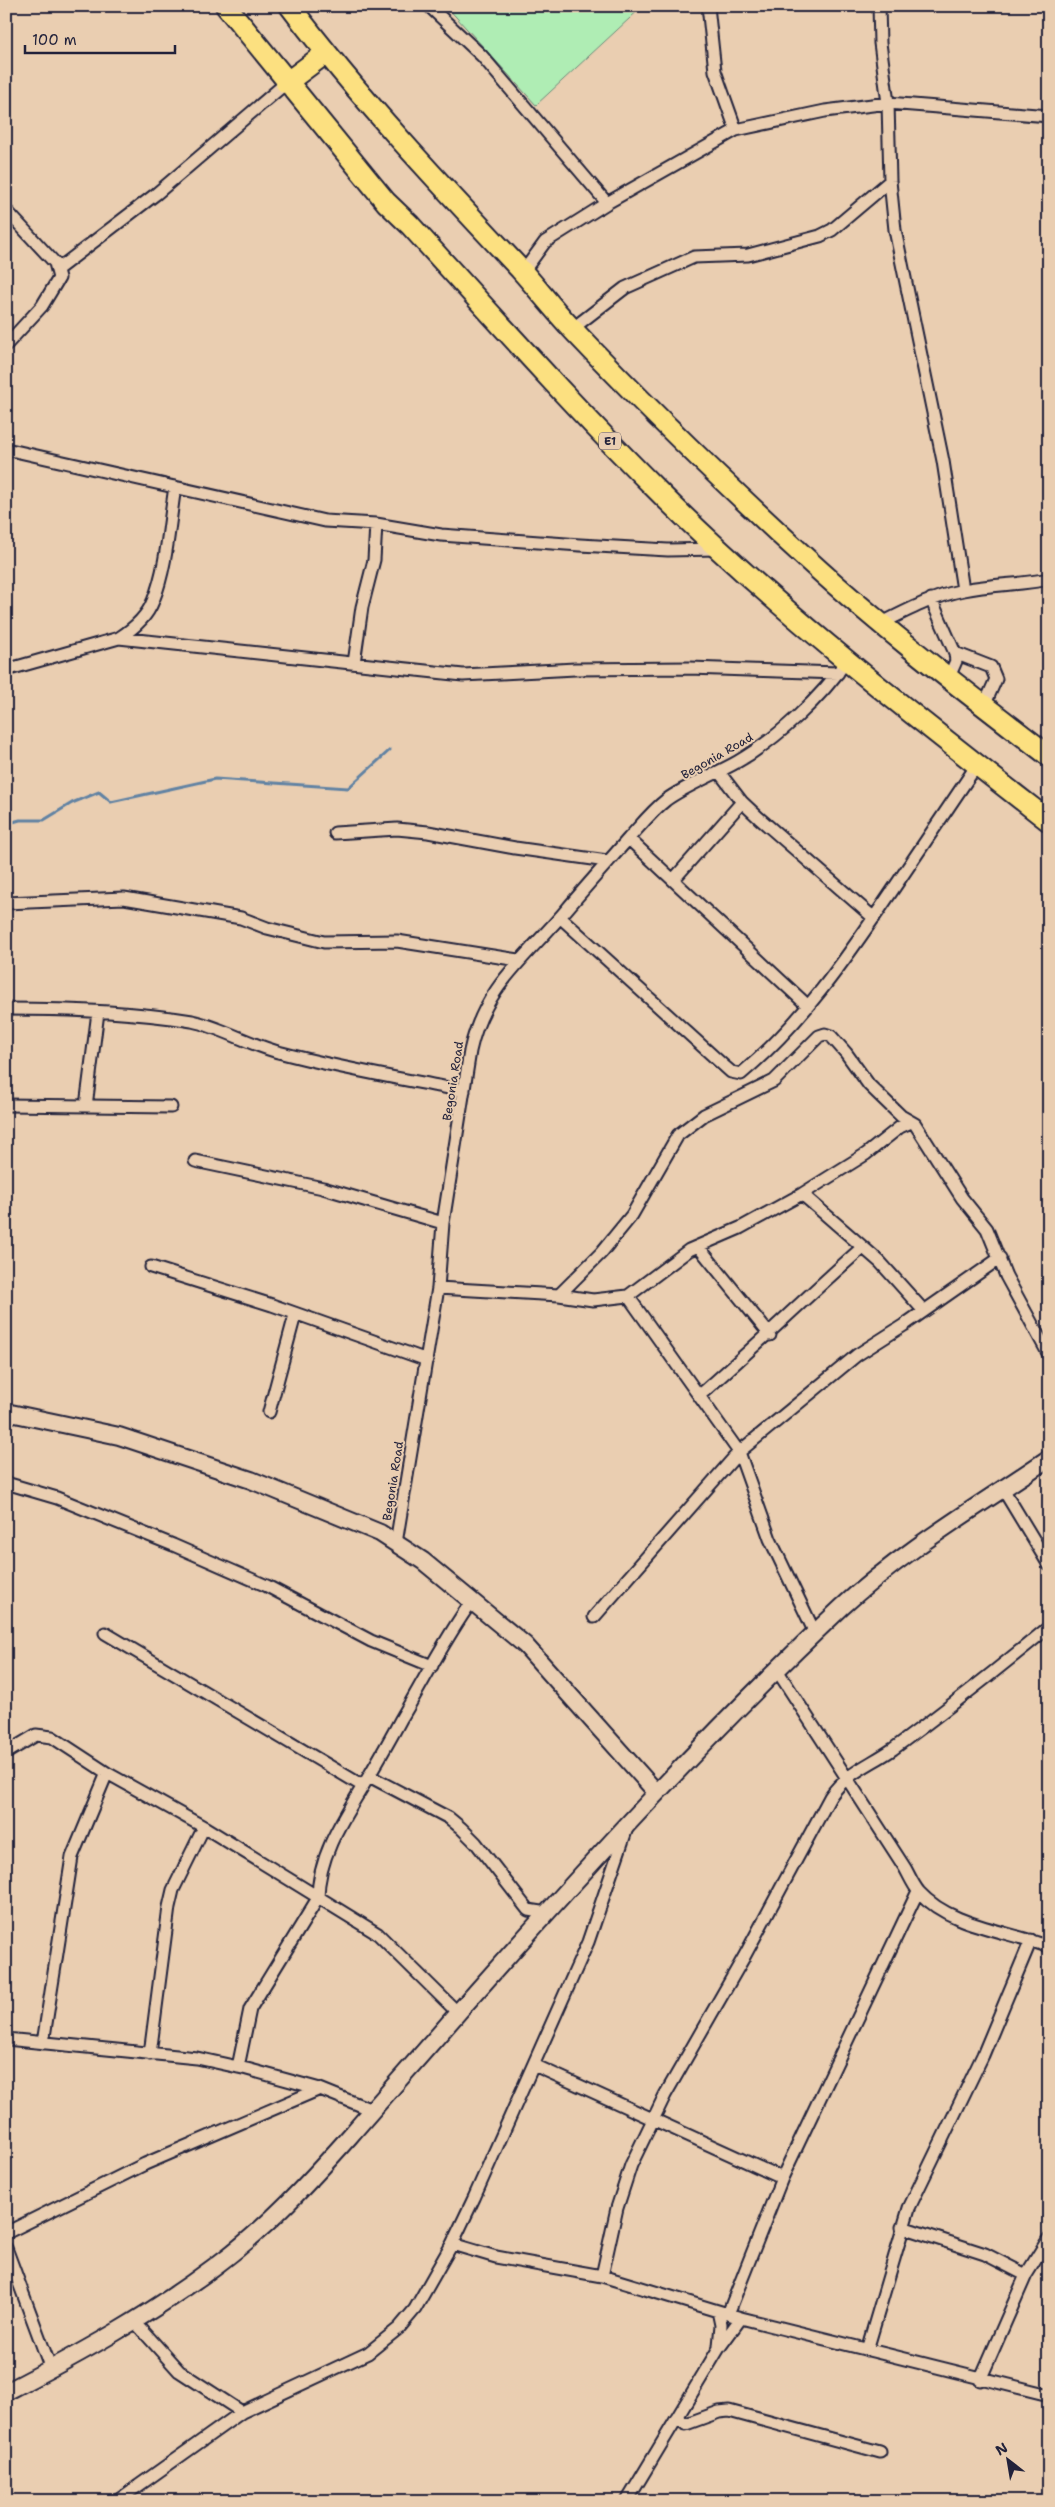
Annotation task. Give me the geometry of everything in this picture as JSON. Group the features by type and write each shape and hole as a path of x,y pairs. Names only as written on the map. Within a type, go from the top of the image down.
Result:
{"highway":[{"name":"E1","path":"226,6 286,83 386,202 410,225 547,376 653,487 842,666 977,765 1049,821"},
{"path":"290,6 326,53 450,194 523,272 572,329 659,418 796,550 880,624 1049,756"},
{"path":"286,83 326,53"}],"main road":[{"path":"6,1412 119,1436 252,1480 380,1533 423,1560 525,1645 657,1793"},
{"path":"6,2392 135,2322 220,2263 289,2203 547,1913 657,1793 777,1670 890,1566 925,1540 1049,1458"}],"street":[{"path":"429,6 482,56 607,203"},
{"path":"708,6 715,72 736,130"},
{"path":"879,6 880,42 888,103 890,181 895,230 944,461 963,590"},
{"path":"58,269 156,194 286,83"},
{"path":"523,272 545,242 607,203 736,130 825,111 888,103 1049,116"},
{"path":"572,329 625,288 694,257 748,255 820,236 832,230 890,181"},
{"path":"6,210 55,263 60,278 42,306 6,345"},
{"path":"6,449 325,521 376,524 441,535 668,550 719,549"},
{"path":"6,670 119,638 133,628 153,602 162,568 175,488"},
{"path":"354,663 362,607 374,560 376,524"},
{"path":"880,624 931,599 963,590 1023,585 1049,579"},
{"path":"931,599 955,654 956,661 949,677"},
{"path":"119,638 463,675 585,669 842,666"},
{"path":"955,654 991,668 996,679 984,706"},
{"name":"Begonia Road","path":"396,1543 438,1288 443,1222 474,1032 500,985 518,960 560,917 607,861 667,799 719,772 775,737 842,666"},
{"path":"560,917 723,1065 738,1074 768,1051 808,1006 874,918 977,765"},
{"path":"719,772 742,802 874,918"},
{"path":"674,879 742,802"},
{"path":"335,833 396,829 428,832 515,848 607,861"},
{"path":"628,839 674,879 808,1006"},
{"path":"6,903 124,898 241,918 267,928 324,942 398,941 518,960"},
{"path":"6,1009 132,1014 194,1022 249,1044 280,1053 361,1072 464,1090"},
{"path":"86,1106 98,1012"},
{"path":"559,1295 601,1253 632,1215 678,1135 704,1115 774,1081 819,1036 825,1034 831,1036 846,1053 869,1085 909,1122 915,1124 962,1198 986,1229 1000,1258 1006,1276 1049,1355"},
{"path":"6,1105 171,1107"},
{"path":"438,1288 559,1295 593,1300 628,1296 698,1246 740,1228 802,1194 866,1154 909,1122"},
{"path":"195,1161 324,1188 443,1222"},
{"path":"802,1194 863,1247 924,1310"},
{"path":"698,1246 770,1335"},
{"path":"700,1395 770,1335 817,1288 863,1247"},
{"path":"594,1617 739,1452 857,1355 1000,1258"},
{"path":"151,1267 272,1305 295,1315 427,1360"},
{"path":"628,1296 739,1452 770,1539 815,1633"},
{"path":"269,1412 295,1315"},
{"path":"6,1483 57,1498 173,1545 267,1586 371,1641 432,1666"},
{"path":"1003,1489 1049,1565"},
{"path":"238,2067 250,2009 318,1898 318,1883 321,1869 339,1825 432,1666 448,1633 472,1601"},
{"path":"602,2276 616,2208 631,2165 665,2094 744,1957 830,1796 846,1777 901,1743 977,1686 1049,1627"},
{"path":"105,1633 366,1781 449,1818 476,1843 528,1910 547,1913"},
{"path":"777,1670 906,1868 918,1891 937,1907 965,1921 1049,1947"},
{"path":"6,1753 36,1735 52,1737 107,1773 204,1827 378,1934 458,2013"},
{"path":"42,2043 72,1857 107,1773"},
{"path":"117,2501 242,2412 368,2353 399,2328 415,2308 452,2244 534,2065 588,1942 628,1825"},
{"path":"150,2054 169,1907 173,1890 204,1827"},
{"path":"718,2348 723,2313 782,2178 918,1891"},
{"path":"867,2350 909,2208 983,2055 1031,1940"},
{"path":"6,2039 197,2058 320,2089 372,2110"},
{"path":"534,2065 654,2118 782,2178"},
{"path":"6,2233 145,2164 320,2089"},
{"path":"902,2227 971,2248 1026,2275"},
{"path":"980,2380 1026,2275 1049,2238"},
{"path":"452,2244 496,2257 602,2276 741,2318 980,2380 1049,2395"},
{"path":"6,2248 51,2369"},
{"path":"627,2501 718,2348 741,2318"},
{"path":"135,2322 179,2371 242,2412"},
{"path":"676,2419 686,2424 719,2412 729,2411 880,2452"}],"green space":[{"path":"446,6 643,6 536,105"}],"waterway":[{"path":"6,824 20,820 44,820 72,803 99,792 111,802 215,779 348,788 390,750"}]}
